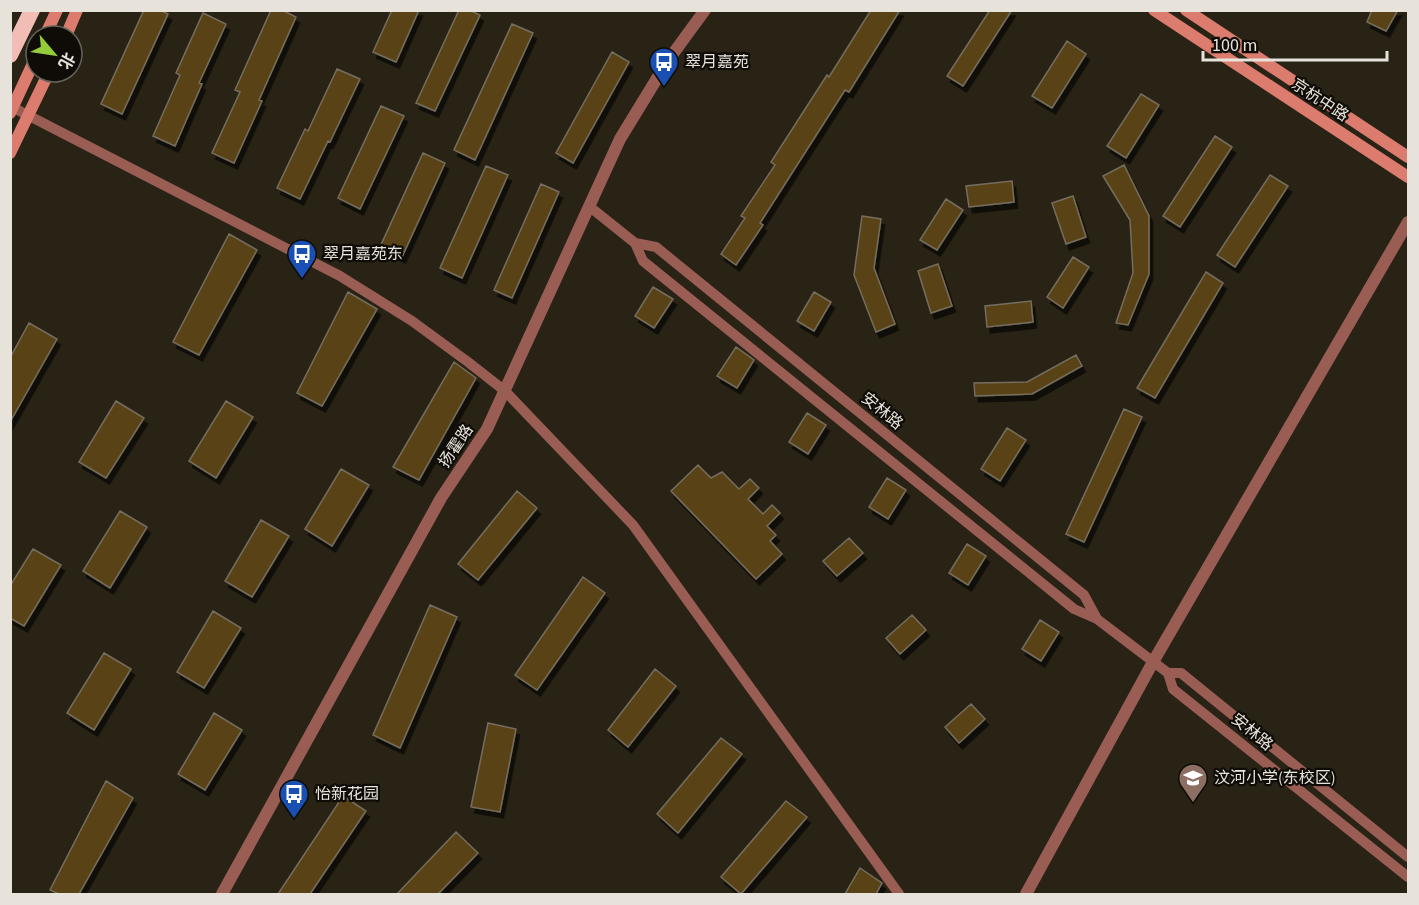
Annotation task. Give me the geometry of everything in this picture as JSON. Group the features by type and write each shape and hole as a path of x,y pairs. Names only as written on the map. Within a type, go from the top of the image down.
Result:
{"highway":[{"path":"10,55 32,10"}],"main road":[{"path":"51,24 57,10"},
{"path":"72,24 78,10"},
{"name":"京杭中路","path":"1154,10 1408,177"},
{"name":"京杭中路","path":"1186,10 1408,157"},
{"path":"11,109 24,82"},
{"path":"10,153 44,84"}],"street":[{"name":"扬霍路","path":"222,894 441,498 487,429 620,139 667,62 705,10"},
{"path":"11,109 29,116 340,276 411,321 505,391 633,525 899,894"},
{"name":"安林路","path":"590,207 635,243 643,261 1074,609 1096,619 1168,673 1173,688 1408,877"},
{"path":"1026,894 1153,662 1408,222"},
{"name":"安林路","path":"635,243 656,247 1084,595 1096,619"},
{"path":"880,452 889,437"},
{"name":"安林路","path":"1168,673 1181,673 1408,857"}],"building":[{"path":"144,10 160,10 168,14 122,114 101,104"},
{"path":"271,10 282,10 296,17 234,163 212,153 240,92 235,90"},
{"path":"392,10 419,10 396,62 373,52"},
{"path":"459,10 469,10 480,15 435,111 416,103"},
{"path":"871,10 900,10 849,92 845,90 760,223 763,225 736,265 721,254 745,218 741,216 775,165 771,162"},
{"path":"990,10 1012,10 963,86 947,76"},
{"path":"1372,10 1398,10 1386,31 1367,22"},
{"path":"203,13 226,24 199,83 202,84 175,146 153,136 180,75 176,73"},
{"path":"512,24 533,33 475,160 454,150"},
{"path":"1067,41 1086,54 1052,108 1032,96"},
{"path":"612,52 629,62 573,163 556,153"},
{"path":"337,69 360,79 300,199 277,188 305,129 308,131"},
{"path":"1141,94 1159,105 1126,158 1107,146"},
{"path":"381,106 404,116 360,209 338,198"},
{"path":"1215,136 1232,147 1180,227 1163,216"},
{"path":"423,153 445,163 402,257 380,247"},
{"path":"1124,165 1149,216 1149,274 1128,325 1116,323 1133,273 1130,220 1103,176"},
{"path":"486,166 508,175 462,278 440,268"},
{"path":"1270,175 1288,186 1235,267 1217,255"},
{"path":"1012,181 1014,202 969,207 966,186"},
{"path":"541,184 559,192 512,298 494,290"},
{"path":"1073,196 1086,237 1066,244 1052,203"},
{"path":"946,199 963,210 937,250 920,240"},
{"path":"862,216 881,219 874,268 895,324 876,332 854,275"},
{"path":"229,234 257,250 199,355 173,342"},
{"path":"1073,257 1089,267 1063,308 1047,297"},
{"path":"938,264 952,306 931,313 918,271"},
{"path":"1206,272 1223,283 1155,398 1137,388"},
{"path":"653,287 673,299 654,328 635,316"},
{"path":"348,292 377,309 322,406 297,393"},
{"path":"814,292 831,302 814,331 797,321"},
{"path":"1031,301 1033,322 987,327 985,306"},
{"path":"29,323 57,339 10,422 10,358"},
{"path":"736,347 754,360 737,388 717,376"},
{"path":"1076,355 1082,366 1032,394 975,396 974,383 1027,382"},
{"path":"454,362 476,378 419,480 393,467"},
{"path":"116,401 144,418 106,478 79,462"},
{"path":"226,401 253,417 216,478 189,461"},
{"path":"1124,409 1142,417 1084,542 1066,534"},
{"path":"807,413 826,425 808,454 789,442"},
{"path":"1007,428 1026,440 1000,481 981,469"},
{"path":"698,465 711,478 722,472 739,489 750,479 759,488 748,499 763,514 772,505 780,513 767,526 776,535 770,541 782,554 756,579 671,491"},
{"path":"341,469 369,485 332,546 305,529"},
{"path":"887,478 906,490 888,519 869,507"},
{"path":"517,491 537,508 478,580 458,564"},
{"path":"120,511 147,527 110,588 83,571"},
{"path":"261,520 289,536 252,597 225,581"},
{"path":"849,538 863,553 837,576 823,561"},
{"path":"967,544 986,556 968,585 949,573"},
{"path":"33,549 61,565 24,626 10,618 10,586"},
{"path":"583,577 605,593 537,690 515,675"},
{"path":"430,605 457,617 400,748 373,735"},
{"path":"213,611 241,628 204,688 177,672"},
{"path":"912,615 926,630 900,654 886,638"},
{"path":"1040,620 1059,632 1041,661 1022,649"},
{"path":"104,653 131,669 94,730 67,713"},
{"path":"655,669 676,686 628,747 608,730"},
{"path":"971,704 985,719 959,743 945,727"},
{"path":"214,713 242,730 205,790 178,774"},
{"path":"488,723 516,729 500,812 471,807"},
{"path":"721,738 742,754 678,833 657,814"},
{"path":"106,781 133,798 79,894 59,894 50,890"},
{"path":"343,796 366,811 310,894 278,894"},
{"path":"786,801 807,817 741,894 721,877"},
{"path":"456,832 478,853 438,894 397,894"},
{"path":"860,868 882,883 876,894 845,894"}],"place":[{"name":"翠月嘉苑","path":"664,88"},
{"name":"翠月嘉苑东","path":"302,280"},
{"name":"汶河小学(东校区)","path":"1193,804"},
{"name":"怡新花园","path":"294,820"}]}
